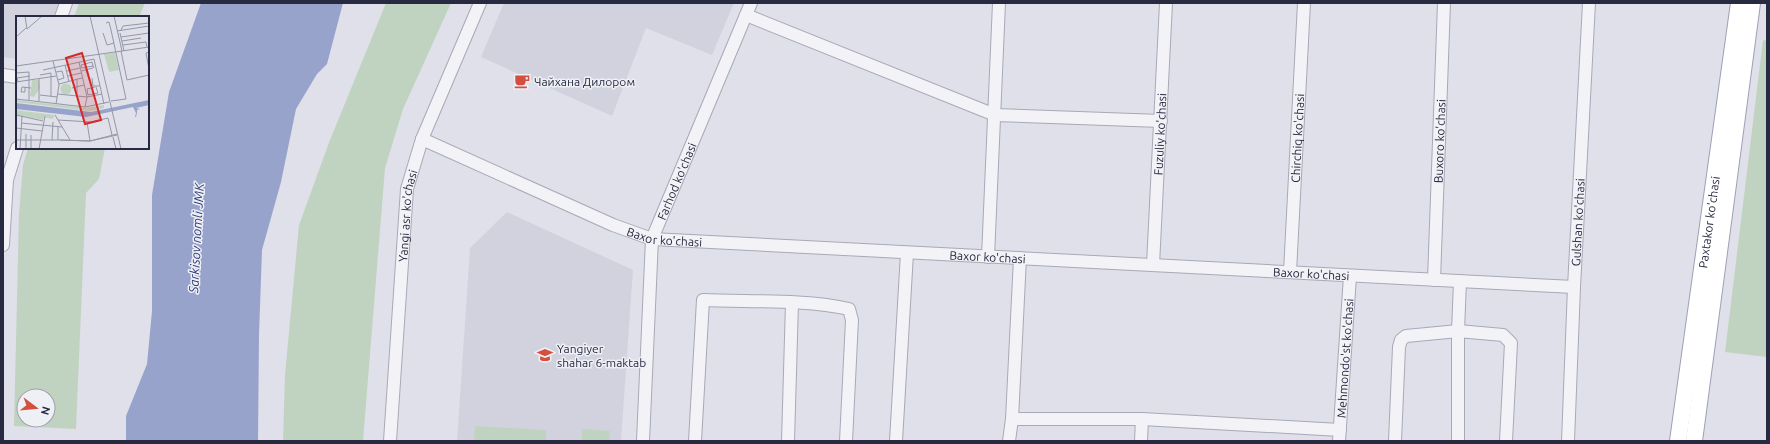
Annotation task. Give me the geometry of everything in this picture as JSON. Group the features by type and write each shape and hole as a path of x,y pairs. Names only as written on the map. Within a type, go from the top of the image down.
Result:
{"main road":[{"name":"Paxtakor ko'chasi","path":"1678,441 1739,3"},
{"name":"Paxtakor ko'chasi","path":"1694,441 1752,3"}],"street":[{"path":"61,16 66,3"},
{"name":"Yangi asr ko'chasi","path":"390,441 407,189 422,139 480,3"},
{"name":"Farhod ko'chasi","path":"643,441 652,239 751,3"},
{"path":"988,257 999,3"},
{"name":"Fuzuliy ko'chasi","path":"1154,265 1166,3"},
{"name":"Chirchiq ko'chasi","path":"1290,272 1304,3"},
{"name":"Buxoro ko'chasi","path":"1434,280 1444,3"},
{"name":"Gulshan ko'chasi","path":"1568,441 1574,287 1589,3"},
{"path":"746,15 995,115 1161,121"},
{"path":"3,75 16,77"},
{"name":"Baxor ko'chasi","path":"422,139 613,225 652,239 1574,287"},
{"path":"3,244 7,180 17,149"},
{"path":"896,441 907,253"},
{"path":"1009,441 1012,419 1020,258"},
{"name":"Mehmondo'st ko'chasi","path":"1339,436 1350,276"},
{"path":"1458,441 1458,331 1460,281"},
{"path":"695,441 703,300 792,303 837,306 849,309 852,320 846,441"},
{"path":"788,441 792,303"},
{"path":"1395,441 1399,347 1401,340 1406,336 1458,331 1503,335 1511,343 1506,441"},
{"path":"1012,419 1142,419 1339,436"},
{"path":"1141,441 1142,419"}],"shaded area":[{"path":"3,3 61,3 56,16 16,16 16,59 3,57"},
{"path":"504,3 734,3 712,55 646,28 612,116 481,57"},
{"name":"Yangiyer shahar 6-maktab","path":"507,212 633,270 621,441 457,441 470,248"}],"green space":[{"path":"79,3 145,3 139,16 74,16"},
{"path":"386,3 451,3 403,109 385,168 363,441 283,441 285,375 299,225 330,140"},
{"path":"1763,40 1767,41 1767,357 1725,352"},
{"path":"28,149 105,149 99,179 86,193 76,429 55,428 56,388 16,388 16,426 14,426 19,214 23,165"},
{"path":"475,426 546,430 546,441 474,441"},
{"path":"582,429 610,431 609,441 582,441"}],"water":[{"name":"Sarkisov nomli JMK","path":"201,3 343,3 327,64 317,74 296,109 281,182 262,250 259,335 258,441 126,441 126,416 147,364 152,311 152,195 169,92"}],"place":[{"name":"Чайхана Дилором","path":"522,81"},
{"name":"Yangiyer shahar 6-maktab","path":"545,355"}]}
